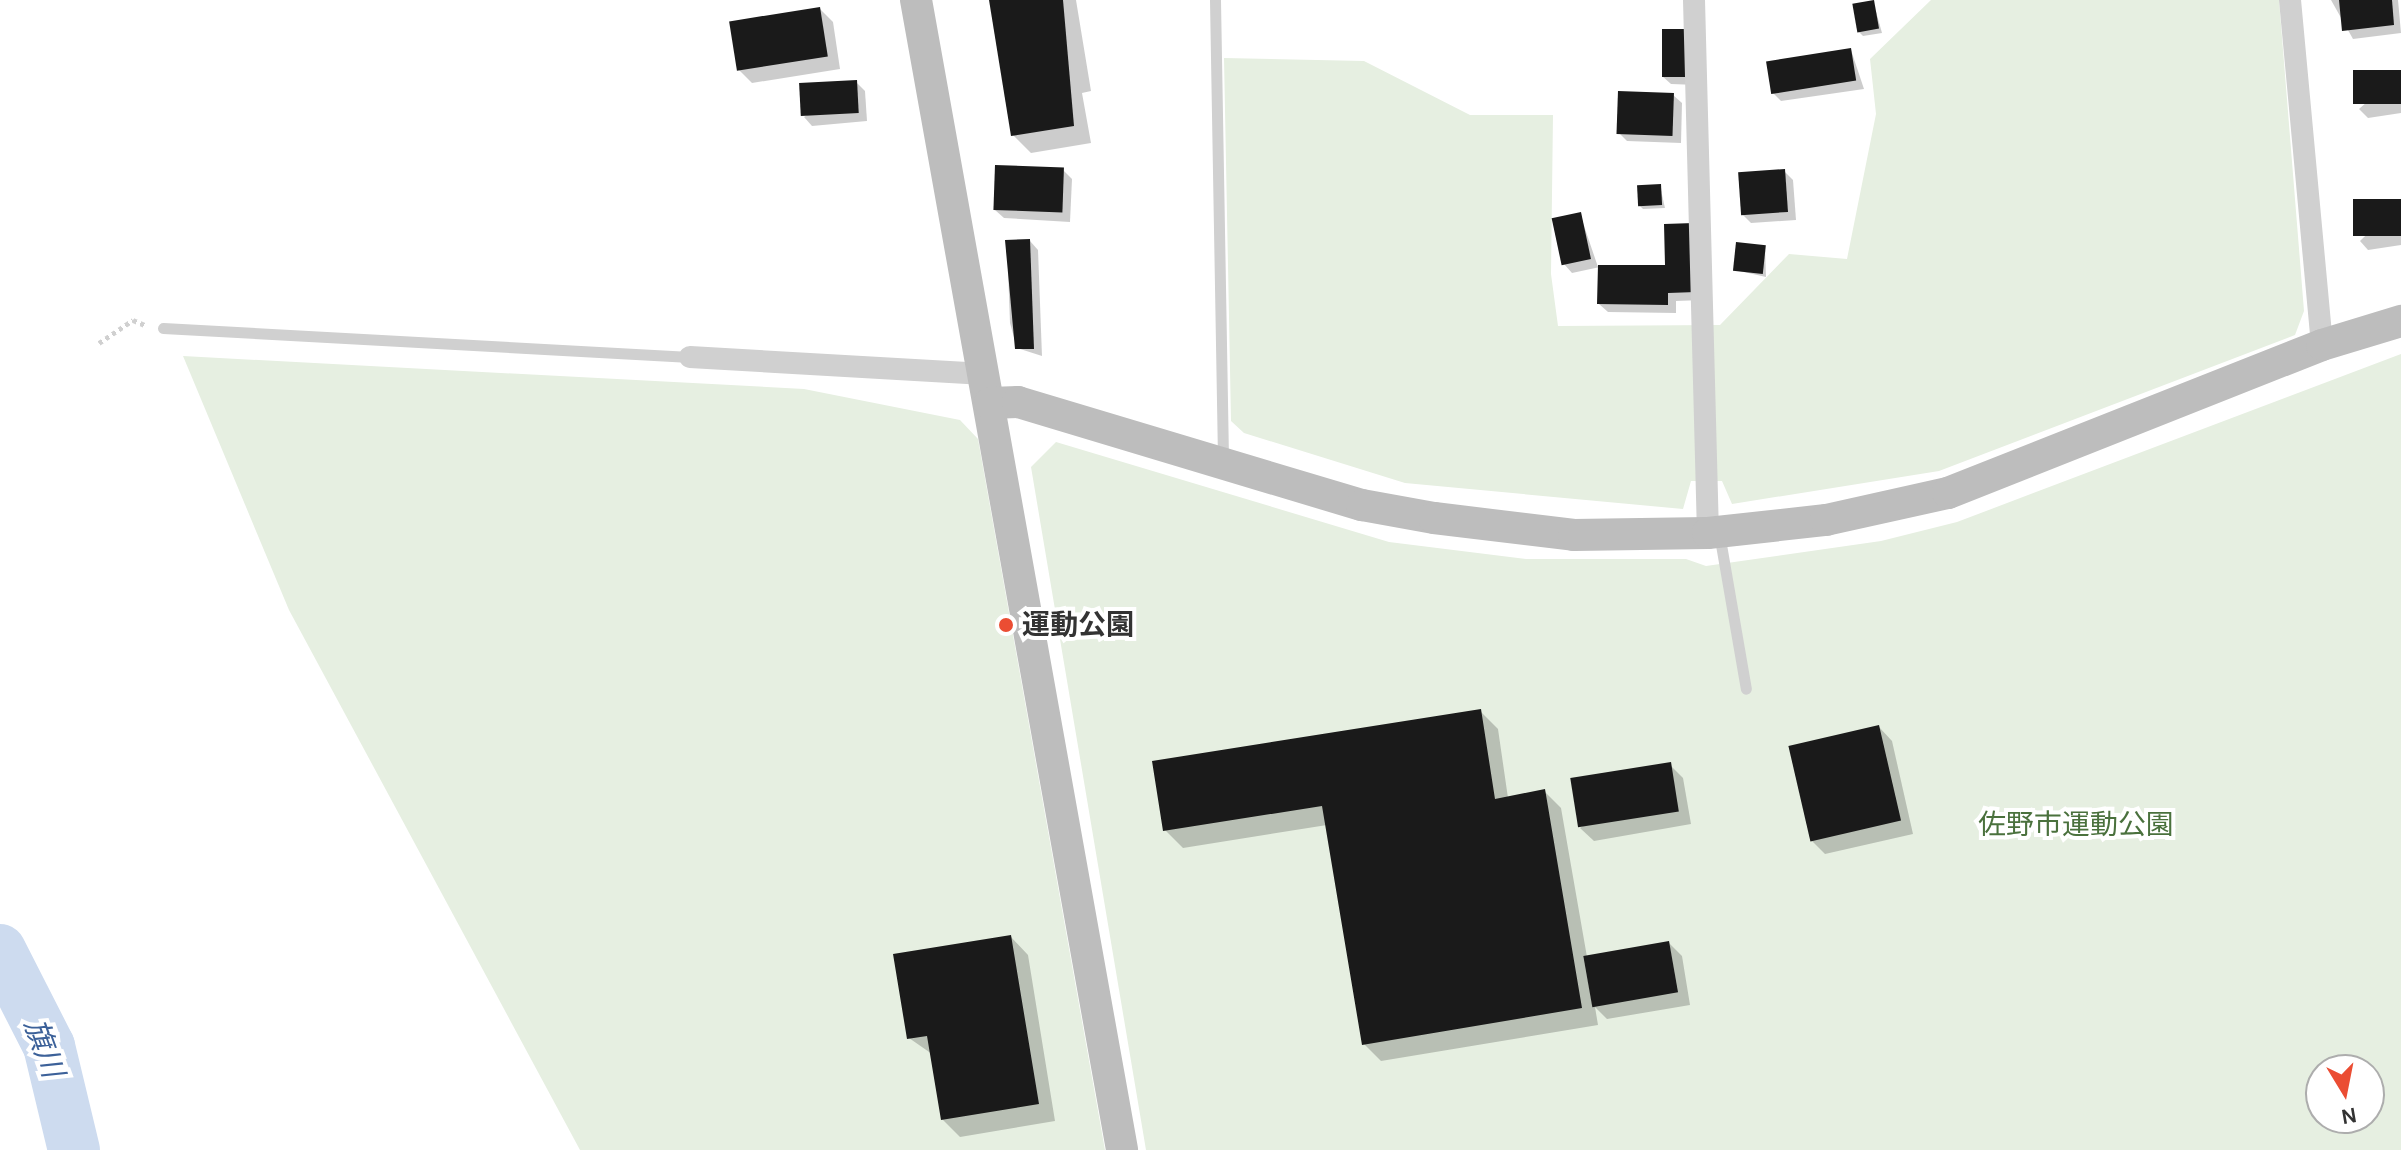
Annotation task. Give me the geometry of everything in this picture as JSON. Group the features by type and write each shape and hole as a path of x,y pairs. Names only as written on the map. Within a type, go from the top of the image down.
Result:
{"street":[{"path":"916,0 1122,1150"},
{"path":"1694,0 1714,533"},
{"path":"2290,0 2322,345"},
{"path":"690,357 987,388 1018,402 1362,505 1506,529 1714,533 1897,506 2005,476 2322,345 2401,321"}],"lane":[{"path":"1215,0 1223,465"},
{"path":"163,328 690,357"},
{"path":"1714,533 1746,689"}],"path":[{"path":"99,343 133,320"}],"green space":[{"path":"1931,0 2279,0 2304,311 2295,335 1939,471 1732,504 1722,481 1691,481 1683,509 1405,483 1244,433 1231,421 1224,58 1364,61 1470,115 1553,115 1551,274 1558,326 1720,325 1789,254 1847,259 1876,114 1870,59"},
{"name":"佐野市運動公園","path":"2401,354 2401,1150 1146,1150 1031,467 1056,442 1389,542 1526,559 1686,559 1706,566 1881,541 1957,522"},
{"path":"183,356 804,389 960,420 978,439 1105,1150 580,1150 289,610"}],"building":[{"path":"989,0 1063,0 1074,126 1011,136"},
{"path":"1874,0 1879,29 1857,32 1852,4"},
{"path":"2339,0 2392,0 2394,25 2342,31"},
{"path":"820,7 828,56 737,71 729,21"},
{"path":"1662,29 1690,29 1690,77 1662,77"},
{"path":"1851,48 1856,81 1771,94 1766,61"},
{"path":"2353,70 2401,70 2401,104 2353,104"},
{"path":"857,80 859,113 801,116 799,83"},
{"path":"1618,91 1674,93 1672,136 1616,134"},
{"path":"995,165 1064,167 1062,212 993,210"},
{"path":"1785,169 1788,212 1741,215 1738,172"},
{"path":"1661,184 1662,205 1638,206 1637,185"},
{"path":"2353,199 2401,199 2401,236 2353,236"},
{"path":"1581,212 1591,259 1562,265 1552,218"},
{"path":"1694,223 1696,292 1668,293 1668,305 1597,304 1598,265 1665,265 1664,224"},
{"path":"1030,239 1034,349 1015,349 1005,240"},
{"path":"1736,242 1766,245 1763,274 1733,271"},
{"path":"1481,709 1495,799 1545,789 1582,1008 1362,1045 1322,806 1163,831 1152,761"},
{"path":"1879,725 1901,820 1810,841 1788,746"},
{"path":"1671,762 1679,811 1578,827 1570,778"},
{"path":"1011,935 1039,1104 941,1120 927,1036 907,1039 893,954"},
{"path":"1669,941 1678,992 1592,1007 1583,956"}],"waterway":[{"name":"旗川","path":"0,950 49,1046 74,1150"}],"place":[{"name":"運動公園","path":"1006,625"}]}
